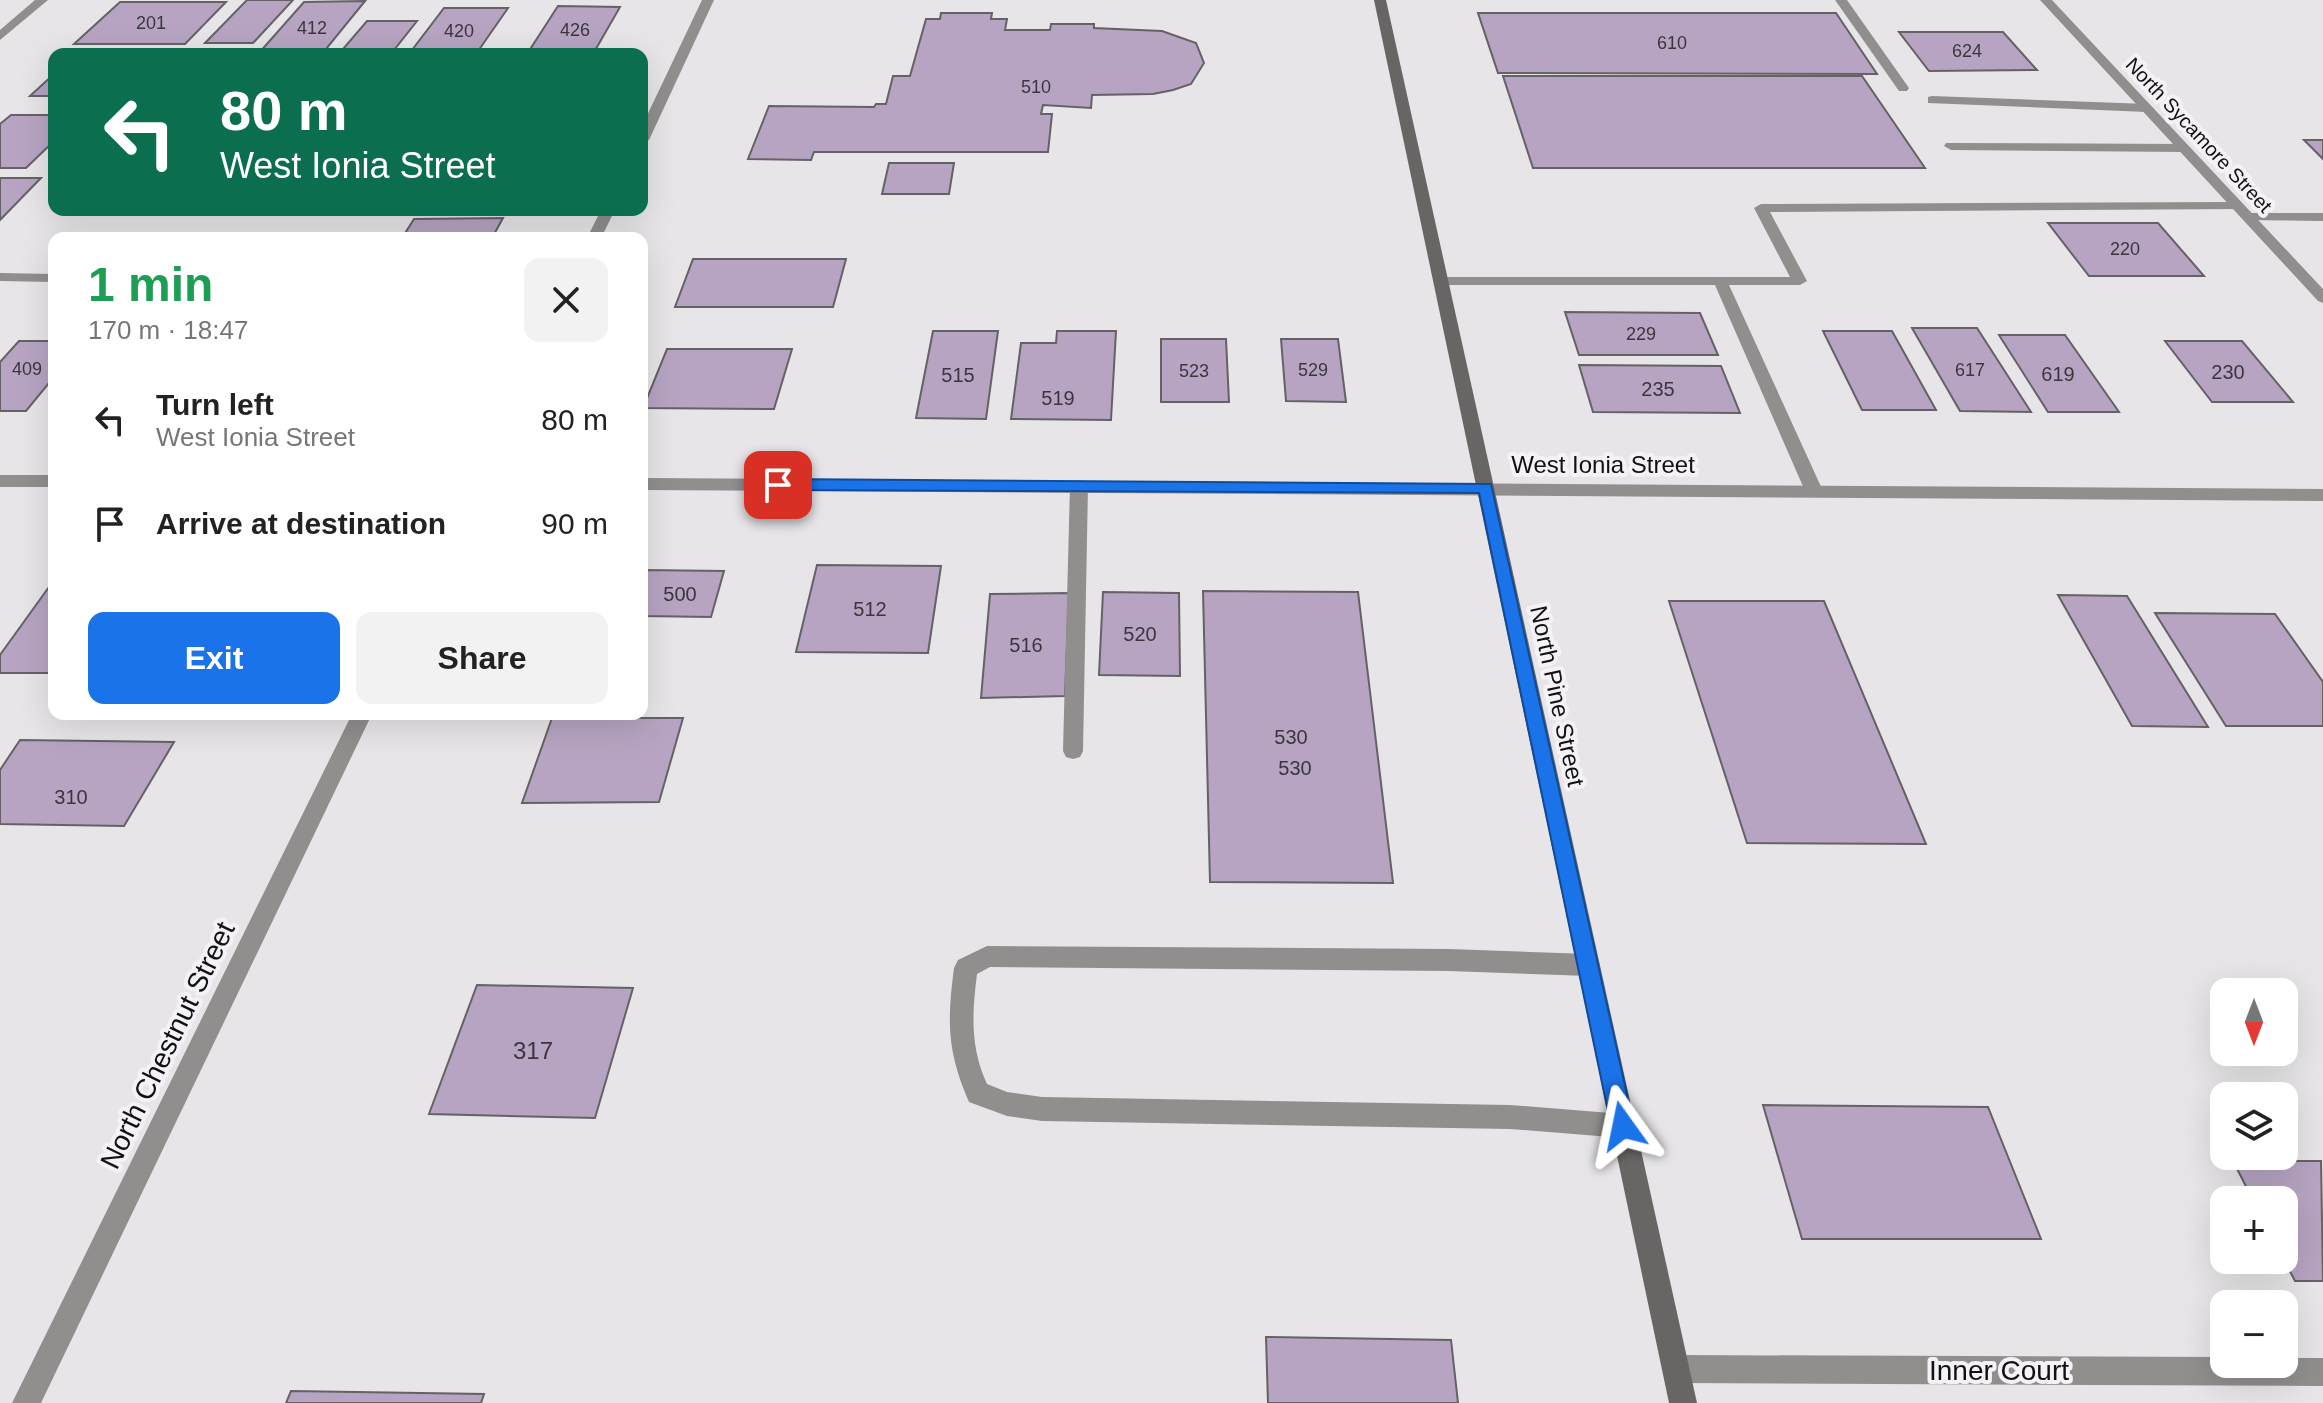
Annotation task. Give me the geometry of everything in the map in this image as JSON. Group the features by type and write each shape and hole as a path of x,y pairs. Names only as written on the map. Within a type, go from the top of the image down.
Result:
{"street":[{"path":"0,36 42,0"},
{"path":"648,127 708,0"},
{"name":"North Pine Street","path":"1380,0 1683,1403"},
{"path":"1841,0 1903,88"},
{"name":"North Sycamore Street","path":"2046,0 2323,298"},
{"path":"1932,100 2147,108"},
{"path":"1951,146 2184,148"},
{"path":"1441,281 1800,281 1761,208 2243,212 2323,217"},
{"path":"0,277 48,278"},
{"path":"1720,281 1814,491"},
{"path":"0,481 48,481"},
{"name":"West Ionia Street","path":"648,484 2323,495"},
{"path":"1073,751 1079,486"},
{"name":"North Chestnut Street","path":"26,1403 359,720"},
{"path":"1588,965 1449,960 987,956 966,968 958,1027 964,1064 978,1093 1007,1104 1042,1109 1510,1117 1623,1126"},
{"name":"Inner Court","path":"1676,1369 2323,1372"}],"building":[{"path":"247,0 293,0 253,43 205,43"},
{"path":"365,1 327,48 263,48 304,2"},
{"path":"120,2 226,2 185,44 74,44"},
{"path":"558,6 620,7 596,48 531,48"},
{"path":"444,8 508,8 480,48 414,48"},
{"path":"941,13 992,13 991,19 1007,19 1005,30 1050,30 1051,24 1094,24 1094,28 1162,31 1196,43 1204,63 1191,84 1173,90 1153,94 1092,95 1091,108 1043,105 1041,114 1052,114 1048,152 814,152 811,160 748,159 769,106 874,107 876,104 886,104 893,76 910,76 926,19 940,19"},
{"path":"1478,13 1836,13 1877,74 1498,73"},
{"path":"367,21 417,21 396,48 344,48"},
{"path":"1899,32 2003,32 2037,70 1929,71"},
{"path":"1503,76 1862,76 1925,168 1533,168"},
{"path":"48,80 48,96 30,96"},
{"path":"11,115 48,115 48,147 26,168 0,168 0,124"},
{"path":"2304,140 2323,140 2323,159"},
{"path":"889,163 954,163 949,194 882,194"},
{"path":"0,178 41,178 0,220"},
{"path":"503,218 495,232 406,232 414,219"},
{"path":"2048,223 2158,223 2204,276 2089,276"},
{"path":"693,259 846,259 833,307 675,307"},
{"path":"1565,312 1700,313 1718,355 1579,355"},
{"path":"1912,328 1977,328 2031,412 1960,411"},
{"path":"933,331 998,331 986,419 916,418"},
{"path":"1057,331 1116,331 1111,420 1011,419 1021,343 1056,343"},
{"path":"1823,331 1892,331 1936,410 1862,410"},
{"path":"1999,335 2065,335 2119,412 2048,412"},
{"path":"1161,339 1226,339 1229,402 1161,402"},
{"path":"1281,339 1338,339 1346,402 1286,401"},
{"path":"19,341 48,341 48,384 26,411 0,411 0,362"},
{"path":"2165,341 2242,341 2293,402 2212,402"},
{"path":"667,349 792,349 774,409 648,408 648,396"},
{"path":"1579,365 1721,366 1740,413 1593,412"},
{"path":"817,565 941,566 928,653 796,652"},
{"path":"648,570 724,571 711,617 648,616"},
{"path":"48,588 48,673 0,673 0,655"},
{"path":"1203,591 1358,592 1393,883 1210,882"},
{"path":"1103,592 1179,593 1180,676 1099,675"},
{"path":"1069,593 1065,696 981,698 990,594"},
{"path":"2058,595 2127,596 2208,727 2132,726"},
{"path":"1669,601 1824,601 1926,844 1747,843"},
{"path":"2155,613 2275,614 2323,682 2323,726 2226,726"},
{"path":"683,718 659,802 522,803 551,720"},
{"path":"20,740 174,742 124,826 0,824 0,770"},
{"path":"477,985 633,988 595,1118 429,1114"},
{"path":"1763,1105 1988,1107 2041,1239 1802,1239"},
{"path":"2298,1161 2321,1161 2323,1281 2295,1281 2291,1274 2298,1274 2298,1186 2246,1186 2238,1170 2298,1170"},
{"path":"1266,1337 1451,1340 1458,1403 1268,1403"},
{"path":"291,1391 484,1394 481,1403 286,1403"}],"route":[{"path":"778,485 1486,488 1623,1126"}]}
